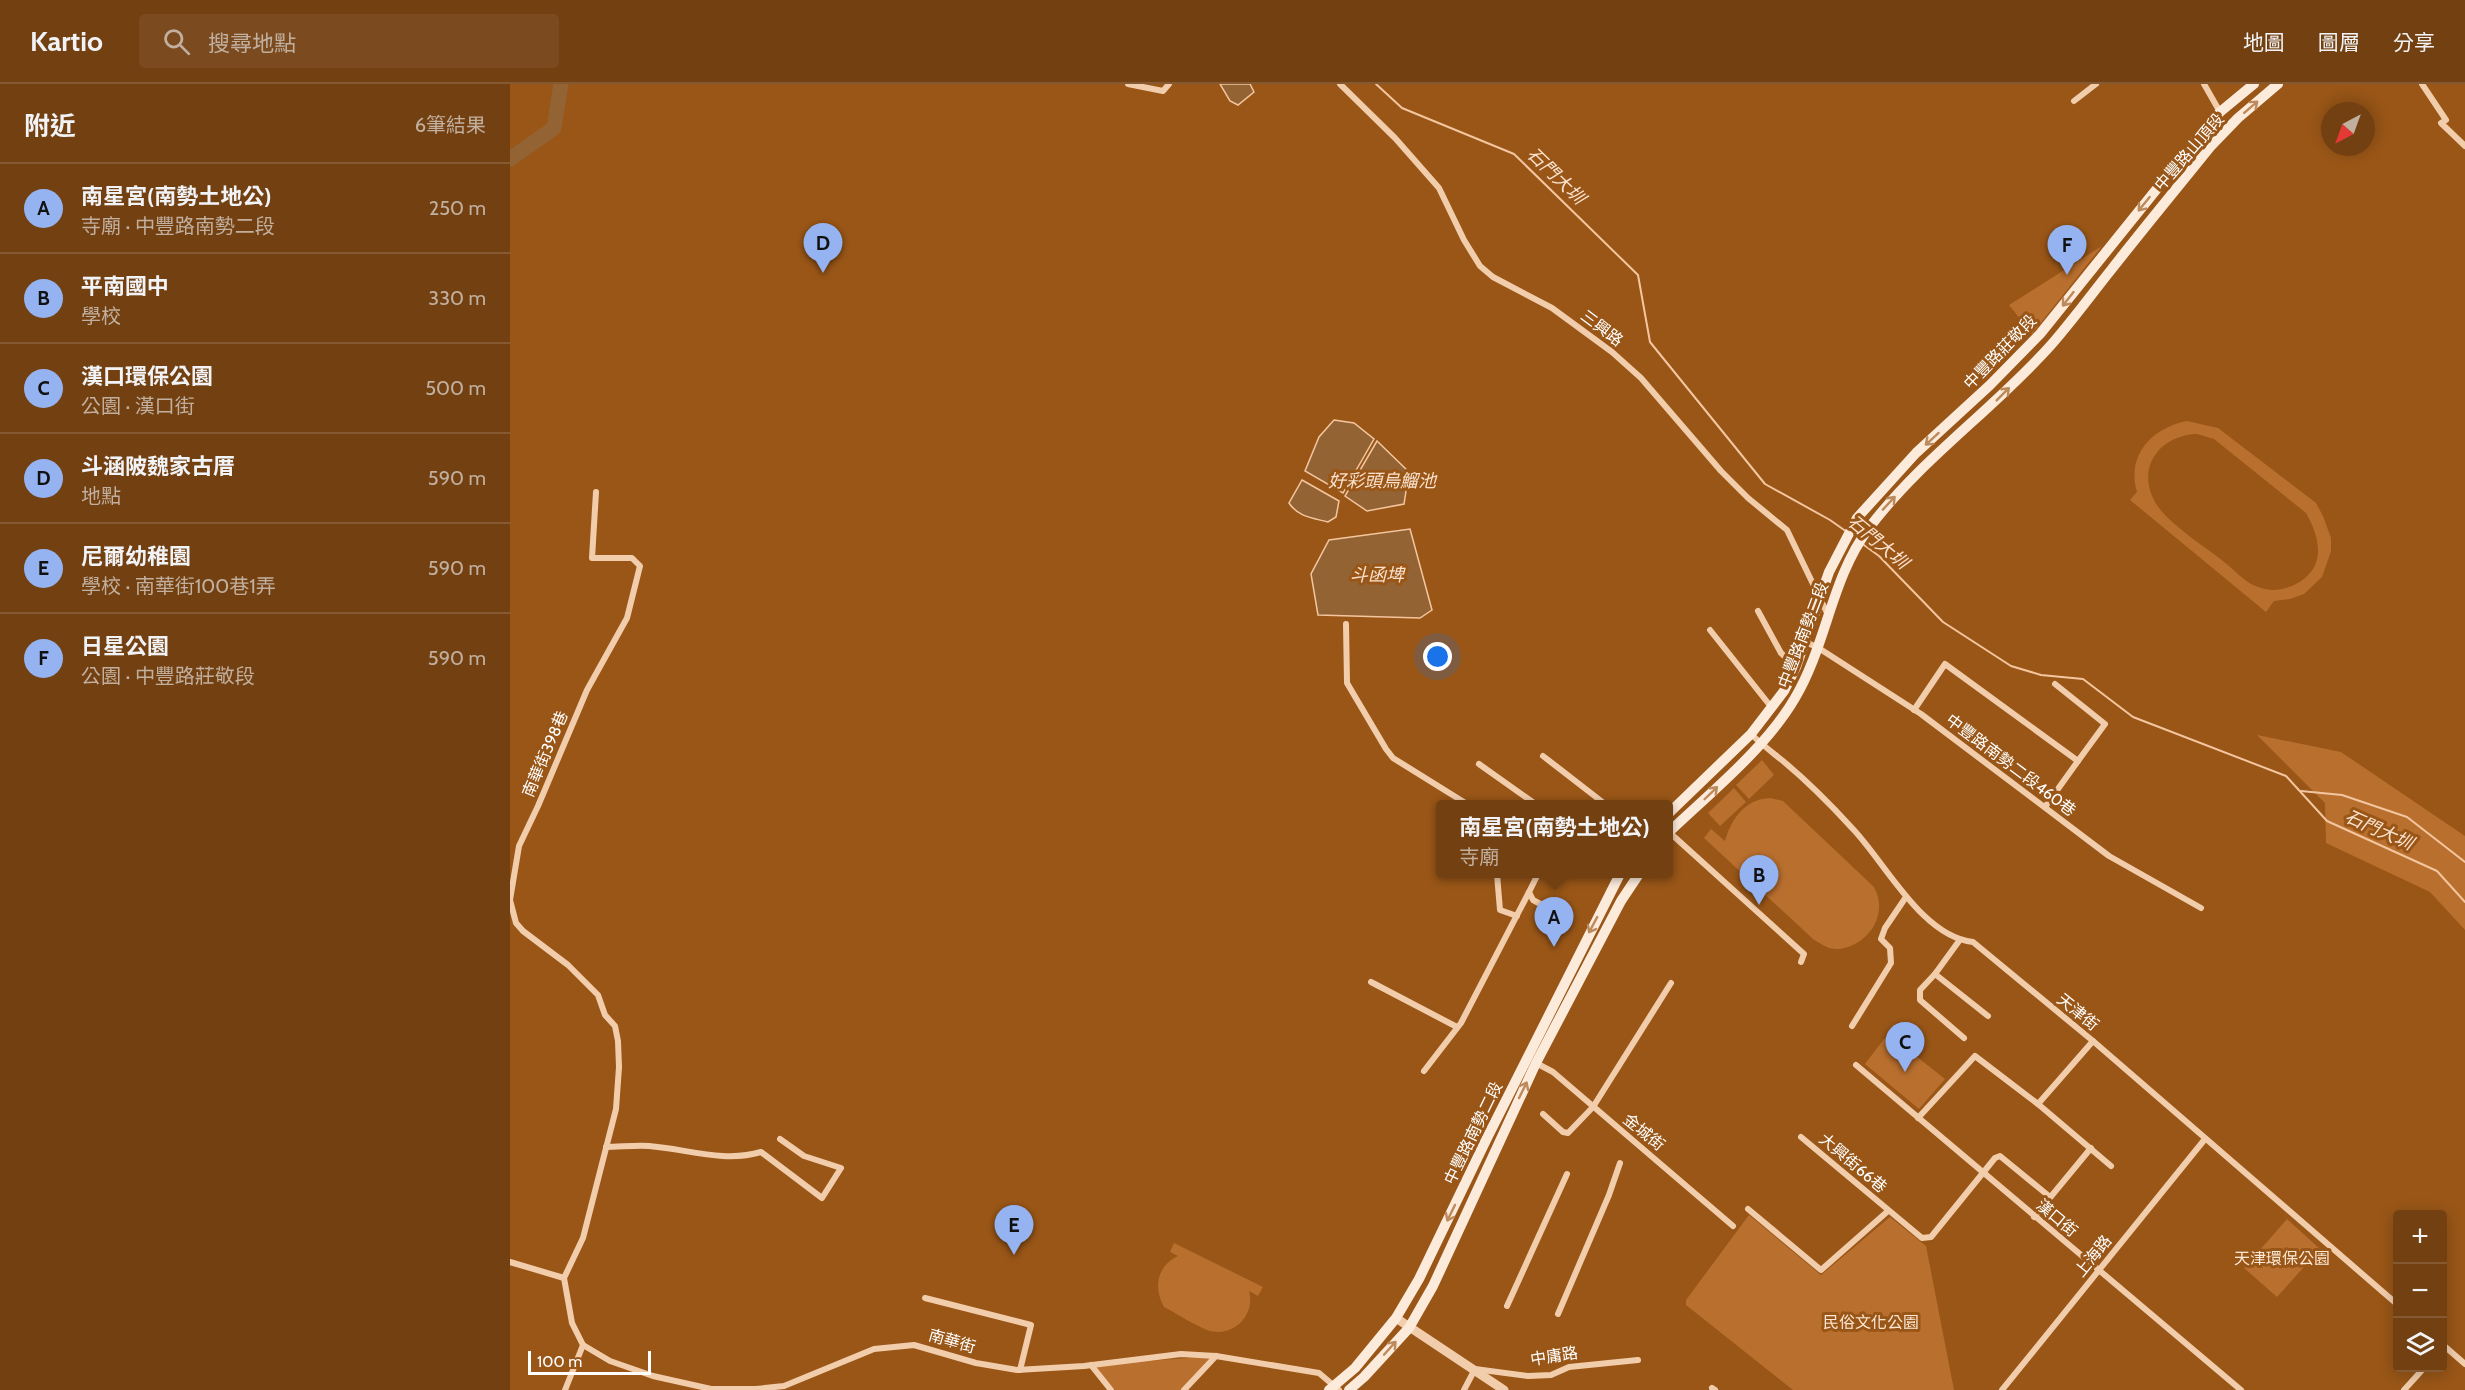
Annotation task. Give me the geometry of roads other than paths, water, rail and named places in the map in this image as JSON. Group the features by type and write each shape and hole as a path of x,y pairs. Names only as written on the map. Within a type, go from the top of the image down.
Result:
{"main road":[{"name":"中豐路山頂段","path":"2117,237 2220,112 2254,84"},
{"name":"中豐路山頂段","path":"2130,246 2210,147 2238,118 2277,84"},
{"name":"中豐路莊敬段","path":"1851,525 1893,477 2040,334 2117,237"},
{"name":"中豐路莊敬段","path":"1867,531 1915,477 2001,397 2052,344 2130,246"},
{"name":"中豐路南勢二段","path":"1673,809 1751,734 1784,691 1796,667 1820,599 1851,525"},
{"name":"中豐路南勢二段","path":"1673,827 1761,743 1795,698 1817,647 1841,577 1867,531"},
{"name":"中豐路南勢二段","path":"1334,1388 1355,1368 1396,1318 1419,1279 1492,1127 1617,878"},
{"name":"中豐路南勢二段","path":"1349,1390 1409,1328 1433,1286 1536,1063 1635,878"}],"street":[{"path":"1128,84 1163,91 1169,84"},
{"name":"三興路","path":"1340,84 1395,138 1439,188 1464,240 1480,266 1493,277 1552,308 1612,352 1641,378 1721,471 1748,498 1787,531 1828,615"},
{"path":"2074,101 2096,84"},
{"path":"2204,84 2220,112"},
{"path":"2422,84 2446,120 2441,123 2465,146"},
{"name":"南華街398巷","path":"564,1278 583,1238 616,1109 619,1067 615,1026 605,1015 598,995 568,965 523,931 516,923 510,900 519,846 586,690 627,618 640,566 632,558 592,558 596,492"},
{"path":"1758,611 1781,653 1796,667"},
{"path":"1346,624 1347,683 1386,749 1393,758 1461,800"},
{"path":"1710,630 1772,708"},
{"name":"中豐路南勢二段460巷","path":"1805,642 1817,647 1914,710 2109,855 2201,908"},
{"path":"1914,710 1945,664 2078,761"},
{"path":"2045,807 2105,724 2055,684"},
{"name":"天津街","path":"1751,734 1784,761 1854,830 1906,897 1946,933 1959,941 1973,942 2093,1041 2393,1302"},
{"path":"1543,756 1600,800"},
{"path":"1479,764 1530,800"},
{"path":"1673,836 1804,954 1801,962"},
{"path":"1497,878 1500,910 1517,916"},
{"path":"1424,1071 1461,1023 1536,878"},
{"path":"1529,892 1533,900 1557,913"},
{"path":"1852,1026 1891,963 1890,948 1881,939 1885,928 1906,897"},
{"path":"1959,941 1920,990 1920,1000 1964,1038"},
{"path":"1935,974 1988,1016"},
{"path":"1371,982 1457,1028"},
{"path":"1543,1114 1563,1132 1568,1133 1593,1107 1671,983"},
{"path":"2038,1104 2093,1041"},
{"path":"1918,1118 1975,1056 2038,1104 2111,1166"},
{"name":"金城街","path":"1536,1063 1553,1072 1733,1226"},
{"name":"漢口街","path":"1856,1065 2241,1390"},
{"name":"大興街66巷","path":"1801,1137 1922,1238 1931,1237 1995,1158 2000,1156 2050,1197"},
{"path":"606,1148 647,1146 726,1157 745,1157 761,1152 822,1198 841,1168 804,1156 780,1139"},
{"name":"上海路","path":"2002,1390 2205,1139"},
{"path":"2034,1217 2091,1148"},
{"path":"1558,1314 1610,1196 1620,1163"},
{"path":"1507,1306 1567,1174"},
{"path":"1748,1209 1821,1270 1888,1211"},
{"path":"510,1262 564,1278 572,1323 583,1346 565,1390"},
{"path":"925,1298 1031,1325 1020,1370"},
{"name":"中庸路","path":"1396,1318 1504,1390"},
{"name":"南華街","path":"583,1346 610,1361 653,1376 723,1390 784,1386 874,1349 914,1345 976,1363 1020,1370 1091,1365 1181,1354 1216,1356 1319,1373 1334,1388"},
{"path":"2447,1348 2465,1364"},
{"path":"1184,1390 1192,1387 1216,1356"},
{"name":"中庸路","path":"1475,1369 1528,1376 1551,1375 1569,1367 1638,1360"},
{"path":"1091,1365 1111,1390"},
{"path":"1464,1390 1475,1369"},
{"path":"2404,1390 2420,1372"}],"water":[{"path":"1220,84 1250,84 1254,92 1238,105 1230,101"},
{"path":"1334,420 1354,423 1374,439 1343,493 1305,471 1319,437"},
{"name":"好彩頭烏鰡池","path":"1377,441 1409,472 1404,504 1367,511 1345,496"},
{"name":"斗函埤","path":"1302,480 1339,501 1336,517 1328,522 1306,516 1293,508 1289,503"},
{"name":"斗函埤","path":"1410,529 1432,610 1420,618 1318,615 1311,574 1329,540"}],"waterway":[{"path":"510,159 554,128 561,84"},
{"name":"石門大圳","path":"1376,84 1402,108 1514,154 1638,275 1650,342 1765,484 1847,532"},
{"name":"石門大圳","path":"1864,545 1879,556 1943,622 2011,666 2041,675 2083,679 2133,717 2286,776 2327,821 2437,871 2465,902"},
{"path":"2301,791 2342,795 2407,817 2465,862"}],"place":[{"name":"斗涵陂魏家古厝","path":"823,273"},
{"name":"日星公園","path":"2067,275"},
{"name":"平南國中","path":"1759,905"},
{"name":"南星宮(南勢土地公)","path":"1554,947"},
{"name":"漢口環保公園","path":"1905,1072"},
{"name":"尼爾幼稚園","path":"1014,1255"}],"park label":[{"name":"天津環保公園","path":"2282,1258"},
{"name":"民俗文化公園","path":"1871,1322"}]}
